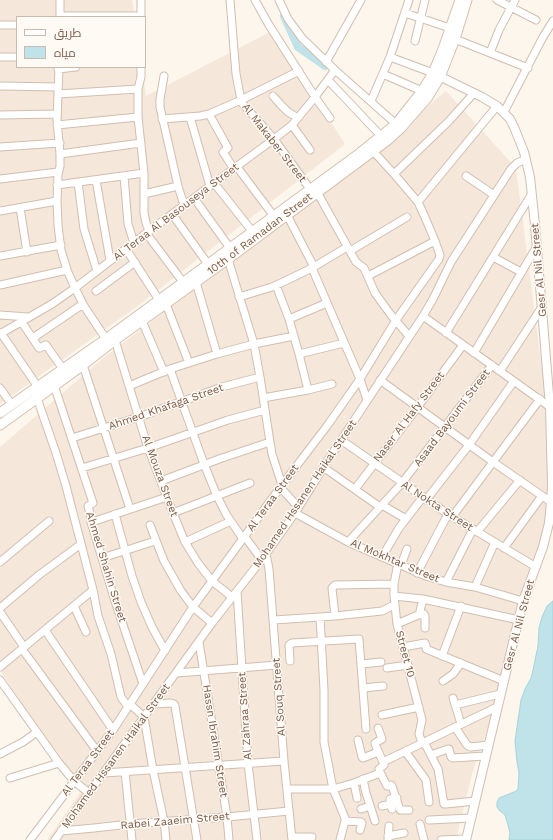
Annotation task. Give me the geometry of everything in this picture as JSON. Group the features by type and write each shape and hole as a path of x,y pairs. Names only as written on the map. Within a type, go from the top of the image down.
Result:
{"main road":[{"name":"10th of Ramadan Street","path":"0,425 142,321 183,282 273,215 314,191 373,151 401,128 428,96 460,0"},
{"name":"10th of Ramadan Street","path":"0,413 106,339 196,282 228,259 287,215 396,124 436,75 455,38 467,0"}],"street":[{"path":"60,0 60,16"},
{"path":"141,0 141,16"},
{"name":"Al Makaber Street","path":"230,0 236,74 241,100 244,106 274,140 314,191 357,264 362,267 368,276 375,293 409,336"},
{"path":"255,0 260,11 330,118"},
{"path":"279,0 294,29 302,38 326,62 396,124"},
{"path":"326,62 361,0"},
{"path":"371,101 390,57 409,0"},
{"path":"415,41 425,0"},
{"path":"497,0 536,20"},
{"path":"490,53 499,30 515,0"},
{"path":"405,13 450,28"},
{"path":"504,112 553,20"},
{"path":"0,25 16,25"},
{"path":"455,38 528,68"},
{"path":"0,57 16,57"},
{"path":"390,57 436,75"},
{"path":"58,68 57,125 60,143 60,166 58,172 57,201 62,256 83,304 106,339"},
{"path":"141,68 141,77 138,90 138,117 144,173 144,213 148,232 183,282"},
{"name":"Al Teraa Al Basouseya Street","path":"1,334 52,304 75,288 110,260 274,140 292,125 335,70"},
{"path":"162,119 209,114 299,71"},
{"path":"383,74 422,91"},
{"name":"Gesr Al Nil Street","path":"436,75 482,96 504,112 514,127 526,158 530,177 537,246 550,407 552,502 547,529 543,547 523,601 466,839"},
{"path":"164,76 160,107 178,186 184,205"},
{"path":"328,80 381,136"},
{"path":"0,86 58,90 138,90"},
{"path":"394,174 449,121 474,93"},
{"path":"273,96 284,108 298,118"},
{"path":"418,202 497,106"},
{"path":"0,115 57,114"},
{"path":"209,114 228,148 223,152 273,215"},
{"path":"57,125 138,117"},
{"path":"190,117 212,185 252,231"},
{"path":"292,125 310,150"},
{"path":"0,147 60,143"},
{"path":"60,154 141,143"},
{"name":"Al Teraa Street","path":"30,840 113,730 193,607 360,379 396,320 440,257 436,241 418,202 373,151"},
{"name":"Mohamed Hssanen Haikal Street","path":"55,840 212,623 264,557 297,510 323,467 423,316 451,262 494,195 511,169 517,163 526,158"},
{"path":"0,179 58,172"},
{"path":"57,185 144,173"},
{"path":"124,176 128,224 134,243"},
{"path":"466,176 494,195"},
{"path":"96,180 110,260"},
{"path":"78,182 84,229 97,270"},
{"path":"144,194 178,186"},
{"path":"446,333 531,195"},
{"path":"194,198 230,248"},
{"path":"0,211 57,201"},
{"path":"20,208 27,252"},
{"path":"172,214 208,264"},
{"path":"287,215 313,267 360,379 367,400"},
{"path":"240,297 276,285 349,249 407,217"},
{"path":"368,276 436,241"},
{"path":"0,256 61,245"},
{"path":"474,353 537,246"},
{"path":"126,249 163,302 189,363"},
{"path":"493,257 521,272"},
{"path":"228,259 254,344 272,454 282,486"},
{"path":"96,291 135,262"},
{"path":"0,285 67,270"},
{"path":"196,282 217,354"},
{"path":"276,285 294,336 308,390"},
{"path":"289,320 327,303"},
{"path":"33,338 83,304"},
{"path":"500,371 542,307"},
{"path":"0,315 28,317"},
{"path":"423,316 550,407"},
{"path":"21,321 39,348 46,345 63,369"},
{"path":"142,321 182,402 204,464 226,514 244,538 264,557"},
{"path":"1,334 38,387"},
{"path":"129,386 167,370 217,354 254,344 294,336"},
{"name":"Al Mouza Street","path":"115,340 148,448 185,542 212,581 232,597"},
{"path":"299,354 344,343"},
{"name":"Naser Al Hafy Street","path":"355,490 463,345"},
{"path":"83,365 130,509"},
{"name":"Asaad Bayoumi Street","path":"348,542 402,483 492,365"},
{"name":"Ahmed Khafaga Street","path":"72,438 139,417 222,387 260,377"},
{"path":"380,380 445,428 552,502"},
{"path":"382,557 399,528 469,445 514,381"},
{"path":"263,398 332,384"},
{"name":"Ahmed Shahin Street","path":"54,385 93,503 88,506 92,522 115,601 143,684"},
{"path":"0,388 12,405"},
{"path":"37,398 66,486 93,590 96,611 111,654 121,697 129,706 144,717 164,821 166,840"},
{"path":"417,573 450,516 540,399"},
{"path":"82,468 148,448 240,416 265,410"},
{"name":"Al Nokta Street","path":"341,440 450,516 536,566"},
{"path":"161,481 204,464 270,442"},
{"path":"323,467 355,490 406,519"},
{"path":"446,582 475,530 520,480"},
{"path":"173,513 250,483"},
{"name":"Al Mokhtar Street","path":"282,486 297,510 348,542 417,573 446,582 475,587 523,601"},
{"path":"504,548 542,496"},
{"path":"92,522 167,497"},
{"path":"115,514 132,576 141,602 165,651"},
{"path":"0,562 49,521"},
{"path":"185,542 231,521"},
{"path":"150,525 164,561 181,591 193,607 212,623"},
{"path":"102,558 155,541"},
{"path":"475,587 495,542"},
{"path":"0,608 39,575 80,544"},
{"name":"Street 10","path":"407,549 399,564 394,584 394,605 397,624 422,720 419,734 423,742"},
{"name":"Al Souq Street","path":"264,557 268,559 270,569 284,761 292,839"},
{"path":"335,616 332,588 335,585 394,584"},
{"path":"0,667 93,590"},
{"name":"Al Zahraa Street","path":"237,591 248,763 257,840"},
{"path":"394,596 423,599 461,606 519,620"},
{"path":"419,615 423,599"},
{"path":"274,620 382,611 394,605"},
{"path":"74,606 86,632"},
{"path":"442,656 461,606"},
{"path":"0,612 23,648 97,751"},
{"path":"397,624 424,614 425,628"},
{"path":"320,617 324,690 324,742 334,789 345,818 340,840"},
{"path":"44,630 113,730"},
{"path":"290,661 289,645 291,643 359,639 366,729"},
{"name":"Hassn Ibrahim Street","path":"199,642 229,840"},
{"path":"403,647 425,643 426,649 504,681"},
{"path":"362,664 381,662"},
{"path":"443,681 453,674 461,663"},
{"path":"387,668 408,664"},
{"path":"177,673 277,665"},
{"path":"0,680 59,763 74,781 89,793"},
{"path":"363,688 383,686"},
{"path":"488,745 471,747 467,745 458,726 454,702 500,694"},
{"path":"154,704 171,703 175,706 197,840"},
{"path":"382,715 419,707"},
{"path":"383,762 497,707"},
{"path":"378,728 382,738 375,743 384,765 379,768 380,772 387,786 392,786 400,810 409,810"},
{"path":"0,754 23,742 37,732"},
{"path":"358,740 363,758 378,752"},
{"path":"423,742 439,771 444,804 474,801"},
{"path":"431,756 448,749 451,757 485,756"},
{"path":"405,751 426,780 429,802"},
{"path":"104,773 284,761"},
{"path":"10,778 59,763"},
{"path":"125,772 132,840"},
{"path":"287,789 334,789 354,783 380,772"},
{"path":"364,779 375,821"},
{"path":"354,783 357,798"},
{"path":"382,806 392,807 390,800 397,798"},
{"path":"361,809 370,806"},
{"name":"Rabei Zaaeim Street","path":"62,831 289,810"},
{"path":"429,820 471,818"},
{"path":"345,821 361,822 360,830"},
{"path":"420,824 424,840"},
{"path":"389,826 388,838 404,833"},
{"path":"292,839 312,837"},
{"path":"441,840 466,839"}],"shaded area":[{"path":"0,0 132,0 135,16 16,16 16,68 142,68 146,96 272,31 345,144 139,305 0,404"},
{"path":"446,91 516,168 553,455 553,527 522,628 472,774 456,840 47,840 80,793 0,670 0,447 102,359 317,195"}],"water":[{"path":"553,601 553,840 509,840 510,833 505,815 497,807 497,802 499,798 518,789 519,773 515,741 521,700 531,678 538,646 539,628 542,617 547,606"}],"waterway":[{"path":"284,16 298,47 325,66"}]}
